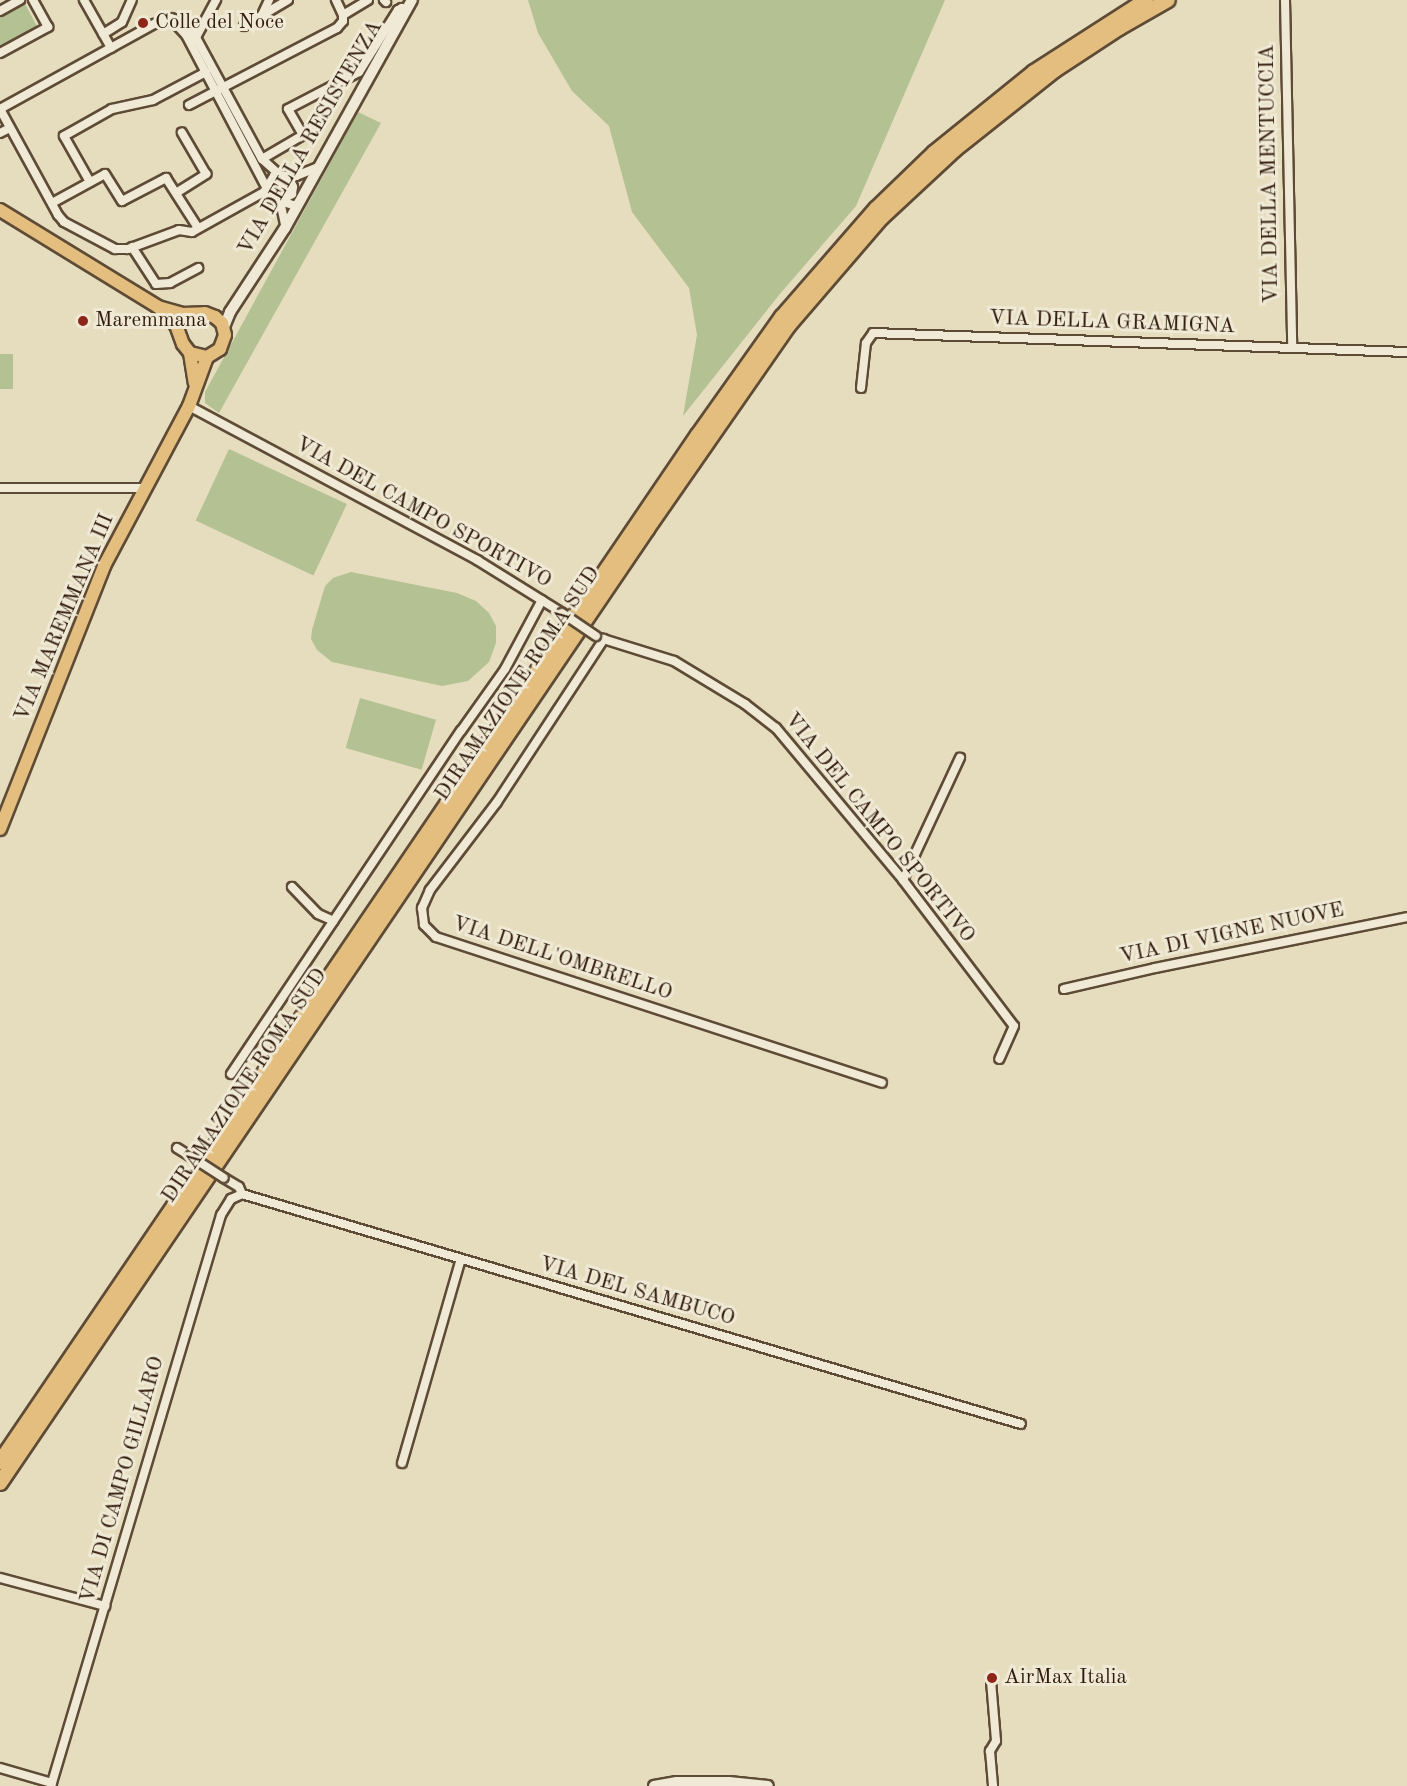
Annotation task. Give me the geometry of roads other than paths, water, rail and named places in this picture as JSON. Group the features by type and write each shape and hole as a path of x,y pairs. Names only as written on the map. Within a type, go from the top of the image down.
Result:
{"highway":[{"name":"DIRAMAZIONE ROMA SUD","path":"0,1462 698,435 782,317 876,209 942,145 1034,72 1146,0"},
{"name":"DIRAMAZIONE ROMA SUD","path":"0,1483 647,530 789,325 882,218 954,150 1048,75 1103,38 1168,0"}],"main road":[{"name":"VIA MAREMMANA III","path":"0,210 158,306 193,315 211,315"},
{"name":"VIA MAREMMANA III","path":"158,306 181,333 183,344 190,353 195,371 192,400"},
{"path":"181,333 185,323 193,315"},
{"path":"211,315 224,327"},
{"name":"VIA MAREMMANA III","path":"0,829 104,566 192,400 207,357 220,349 224,342 224,327"},
{"path":"190,353 207,357"}],"street":[{"path":"3,6 20,0"},
{"path":"0,53 48,27 33,0"},
{"path":"84,0 111,48"},
{"path":"103,34 122,22 132,0"},
{"path":"193,41 216,0"},
{"path":"261,16 269,0"},
{"path":"244,26 288,0"},
{"path":"189,105 338,28 343,21 343,15 336,0"},
{"path":"343,15 368,0"},
{"name":"VIA DELLA RESISTENZA","path":"224,327 241,295 285,228 412,0"},
{"name":"VIA DELLA MENTUCCIA","path":"1285,0 1292,346"},
{"path":"262,159 303,135 288,109 359,72 398,10 402,8 406,10"},
{"path":"285,228 285,216 267,187 193,41 177,20 164,20 0,109 64,222 102,245 115,249 132,247 169,232 179,230 192,232 254,198 267,187 272,178 302,174 320,166"},
{"path":"193,41 206,72 262,159 304,194"},
{"path":"90,182 64,136 111,109 153,100 206,72"},
{"path":"0,133 10,128"},
{"path":"176,193 206,174 182,133"},
{"path":"52,203 105,174 122,201 166,177 198,228"},
{"path":"276,200 292,194 293,187 285,176"},
{"path":"254,198 276,200 297,206"},
{"path":"132,247 156,284 170,283 198,268"},
{"name":"VIA DELLA RESISTENZA","path":"211,315 225,309 241,295"},
{"name":"VIA DELLA GRAMIGNA","path":"861,388 866,343 873,333 1117,343 1292,346 1407,352"},
{"name":"VIA DEL CAMPO SPORTIVO","path":"192,400 477,560 600,638 674,661 766,719 799,753 903,880 1014,1026 999,1059"},
{"path":"0,488 144,488"},
{"path":"231,1074 460,731 505,669 542,600"},
{"name":"VIA DELL'OMBRELLO","path":"600,638 497,802 430,890 422,908 424,925 436,937 882,1083"},
{"path":"903,880 960,758"},
{"path":"292,887 313,910 334,921"},
{"name":"VIA DI VIGNE NUOVE","path":"1064,989 1155,968 1407,917"},
{"path":"177,1148 239,1187 242,1194"},
{"name":"VIA DEL SAMBUCO","path":"242,1194 1021,1424"},
{"name":"VIA DI CAMPO GILLARO","path":"52,1784 221,1215 231,1199 242,1194"},
{"path":"402,1463 461,1259"},
{"path":"0,1578 105,1606"},
{"path":"991,1681 996,1741 990,1751 993,1786"},
{"path":"0,1768 52,1784"},
{"path":"654,1786 677,1782 718,1782 768,1786"}],"place":[{"name":"Colle del Noce","path":"143,23"},
{"name":"Maremmana","path":"83,321"},
{"name":"AirMax Italia","path":"992,1678"}]}
